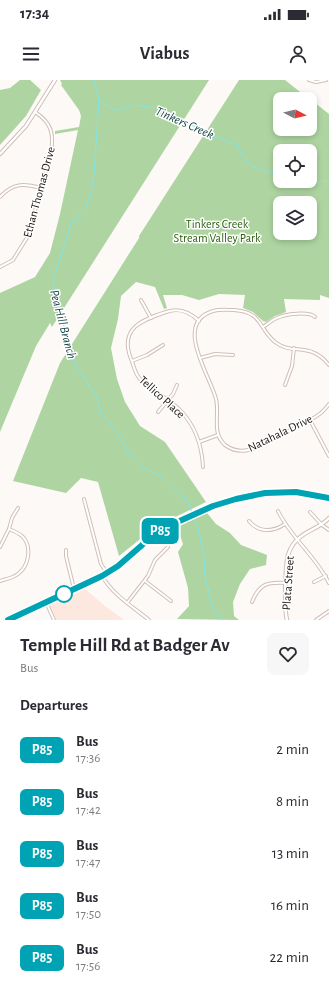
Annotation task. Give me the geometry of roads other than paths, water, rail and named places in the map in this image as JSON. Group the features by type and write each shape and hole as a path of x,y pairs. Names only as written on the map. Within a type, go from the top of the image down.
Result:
{"main road":[{"path":"0,154 19,134 55,80"},
{"path":"8,620 102,576 118,566 164,528 213,506 240,498 265,493 296,492 329,498"},
{"name":"Plata Street","path":"287,620 285,610 288,556 298,539 322,525 329,518"}],"street":[{"path":"309,80 316,82 326,80"},
{"name":"Ethan Thomas Drive","path":"0,267 13,260 25,242 30,230 50,153 52,136 47,122 35,112"},
{"path":"0,197 6,191 17,185 28,185 41,188"},
{"path":"141,300 150,318"},
{"name":"Tellico Place","path":"199,321 189,313 177,310 168,311 138,323 129,335 128,348 138,376 141,380 168,400 187,419 199,442 203,467"},
{"path":"199,442 218,435 216,400 194,338 199,321 205,315 215,310 237,310 254,315 274,341 285,347 313,352 320,356 329,365"},
{"path":"263,327 277,318 286,315 306,314 313,315 315,317"},
{"path":"132,361 163,345"},
{"path":"285,385 292,366 294,348"},
{"path":"200,358 215,354 234,355"},
{"path":"158,412 175,392 177,385"},
{"name":"Natahala Drive","path":"218,435 223,442 232,449 239,451 248,450 262,445 310,420 323,411 329,404"},
{"path":"310,420 329,456"},
{"path":"84,499 101,564 107,573"},
{"path":"0,547 9,529 12,518 18,508"},
{"path":"278,511 284,524 319,565 329,583"},
{"path":"310,512 329,530"},
{"path":"249,521 254,527 264,530 278,528 284,524"},
{"path":"0,582 19,574 24,568 27,560 28,554 25,541 20,534 9,529"},
{"path":"127,603 145,581 155,560 168,547"},
{"path":"66,550 66,556 74,589"},
{"path":"102,576 112,591 149,620"},
{"path":"314,582 326,576"},
{"path":"145,581 171,600"},
{"path":"252,602 258,590 264,586 274,583 286,583"},
{"path":"46,602 54,620"},
{"path":"316,620 329,611"}],"waterway":[{"name":"Tinkers Creek","path":"94,80 99,100 115,110 133,105 157,108 214,136 238,145 240,151 251,166 273,173"},
{"name":"Pea Hill Branch","path":"99,100 94,174 91,191 86,208 71,224 53,280 57,302 75,364 96,396 101,413 117,432 127,451 140,465 163,478 189,503 192,513"},
{"name":"Tinkers Creek","path":"317,182 329,181"},
{"name":"Pea Hill Branch","path":"194,516 204,556 205,577 214,613 223,620"}],"park label":[{"name":"Tinkers Creek Stream Valley Park","path":"217,231"}]}
